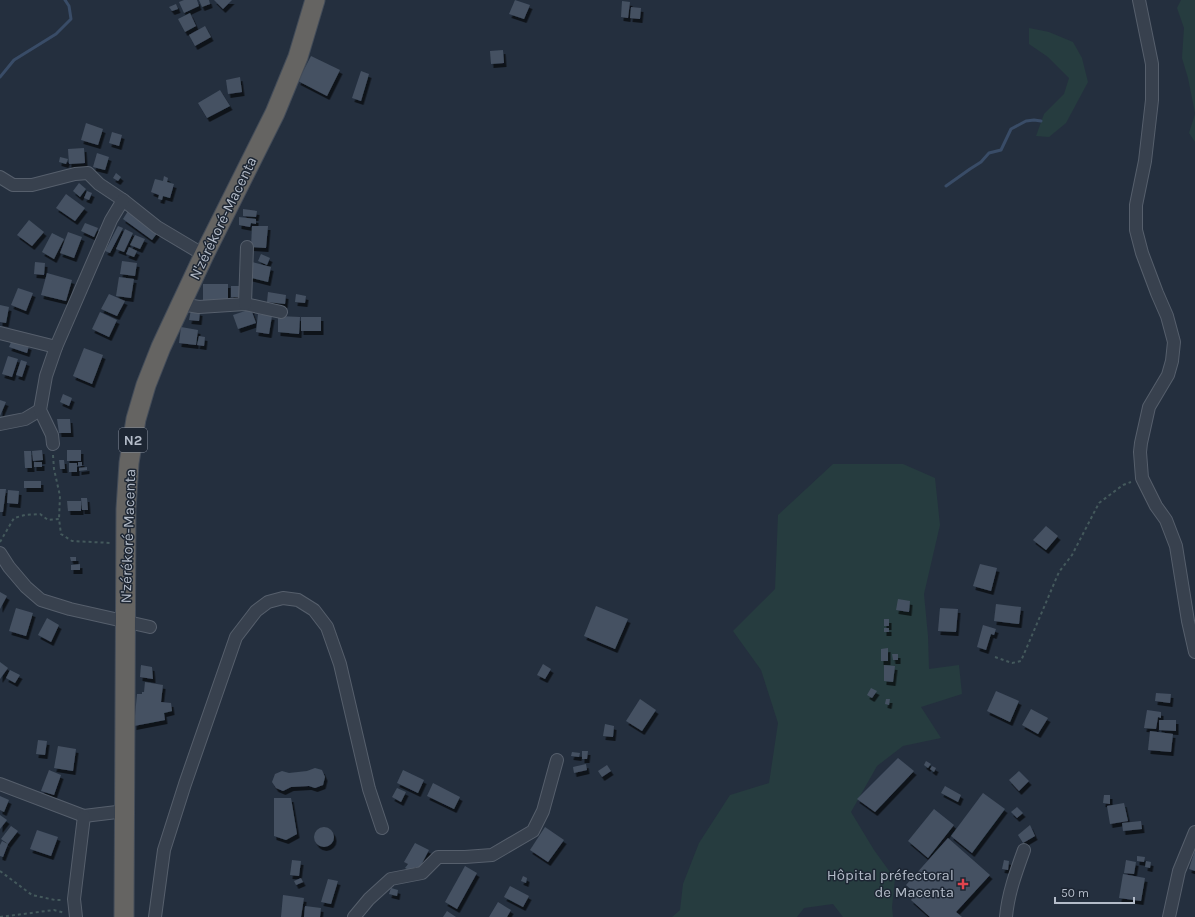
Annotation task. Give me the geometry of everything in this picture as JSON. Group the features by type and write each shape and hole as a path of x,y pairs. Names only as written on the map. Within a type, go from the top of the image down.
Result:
{"highway":[{"name":"N'zérékoré-Macenta","path":"124,917 126,509 136,419 146,385 161,347 204,255 275,113 298,57 315,0"}],"street":[{"path":"1139,0 1152,64 1152,100 1145,161 1136,205 1136,230 1156,294 1167,316 1174,342 1172,361 1168,375 1149,407 1144,426 1140,452 1142,478 1156,506 1166,520 1176,546 1188,621 1195,652"},
{"path":"0,177 13,186 32,185 75,174 88,173 99,184 123,200 157,227 204,255"},
{"path":"53,444 52,435 40,410 46,376 56,347 111,220 123,200"},
{"path":"245,304 247,247"},
{"path":"181,304 199,307 245,304 281,312"},
{"path":"0,333 56,347"},
{"path":"0,424 25,419 40,410"},
{"path":"0,553 9,567 26,587 41,600 70,609 150,627"},
{"path":"155,917 164,850 185,784 236,638 256,611 268,602 283,598 298,600 314,610 327,627 340,664 369,789 382,828"},
{"path":"354,917 369,899 391,879 422,872 438,857 465,858 492,855 532,831 543,810 557,760"},
{"path":"0,784 84,816 125,811"},
{"path":"76,916 74,899 84,816"},
{"path":"1169,917 1179,871 1195,832"},
{"path":"1006,917 1011,891 1024,850"}],"path":[{"path":"53,444 54,469 60,496 59,519 61,534 72,541 126,544"},
{"path":"995,657 1012,663 1021,661 1059,572 1072,556 1099,503 1123,485 1142,478"},
{"path":"0,542 14,518 25,515 40,514 48,520 59,519"},
{"path":"0,871 32,895 55,900 74,899"},
{"path":"0,917 54,910 76,916"}],"green space":[{"path":"1181,0 1195,0 1195,113 1188,78 1182,58 1184,28 1177,8"},
{"path":"1029,28 1049,32 1073,42 1082,58 1088,82 1066,123 1049,137 1036,136 1044,114 1064,94 1069,78 1048,57 1029,44"},
{"path":"1195,114 1195,142 1189,133"},
{"path":"833,464 903,464 935,478 940,525 924,594 929,669 959,665 962,694 921,707 941,738 903,746 877,766 851,812 874,850 895,879 892,907 893,917 843,917 833,904 804,908 797,917 672,917 680,910 683,884 699,843 730,795 769,783 778,723 761,670 733,631 775,589 778,515"}],"building":[{"path":"184,0 197,0 199,6 184,13 179,2"},
{"path":"199,0 209,0 210,4 202,7"},
{"path":"214,0 232,0 223,9"},
{"path":"515,0 530,5 524,19 509,14"},
{"path":"622,1 630,2 628,18 621,17"},
{"path":"176,4 178,9 172,11 169,7"},
{"path":"631,7 641,8 640,19 630,18"},
{"path":"190,13 196,26 185,32 178,19"},
{"path":"205,26 211,37 195,46 189,35"},
{"path":"503,50 504,63 491,64 490,51"},
{"path":"311,56 340,70 327,96 298,81"},
{"path":"361,71 369,74 361,101 352,98"},
{"path":"240,77 242,92 228,94 226,80"},
{"path":"220,90 230,106 207,118 198,103"},
{"path":"86,123 103,129 98,145 81,140"},
{"path":"112,132 122,135 119,146 109,143"},
{"path":"84,148 85,163 69,164 68,149"},
{"path":"97,153 109,157 105,170 93,167"},
{"path":"60,157 68,159 66,164 59,162"},
{"path":"116,173 121,177 118,181 113,178"},
{"path":"164,176 168,178 167,182 174,184 170,198 163,196 162,200 158,199 159,195 151,192 155,179 163,181"},
{"path":"79,183 86,189 80,197 73,191"},
{"path":"87,191 92,193 89,200 84,198"},
{"path":"66,194 85,208 75,221 56,208"},
{"path":"243,209 257,211 256,217 243,216"},
{"path":"128,211 158,232 152,240 123,219"},
{"path":"239,217 256,219 256,224 251,223 250,227 239,225"},
{"path":"29,220 44,232 32,246 17,235"},
{"path":"85,223 98,228 94,237 81,231"},
{"path":"118,226 123,228 110,253 105,251"},
{"path":"252,226 268,226 266,248 251,247"},
{"path":"125,229 133,233 124,252 116,249"},
{"path":"68,232 82,237 74,258 60,253"},
{"path":"52,233 64,239 54,259 42,252"},
{"path":"135,235 145,239 140,249 130,245"},
{"path":"129,247 137,251 134,257 126,254"},
{"path":"261,254 270,258 267,265 258,261"},
{"path":"122,261 137,263 135,276 120,274"},
{"path":"35,262 45,263 44,275 34,274"},
{"path":"252,262 271,267 268,282 248,277"},
{"path":"47,273 72,280 66,301 41,295"},
{"path":"119,277 134,279 131,298 116,296"},
{"path":"203,284 228,284 228,300 203,300"},
{"path":"231,286 240,286 240,297 231,297"},
{"path":"18,288 33,293 26,311 11,305"},
{"path":"268,292 286,295 285,304 267,302"},
{"path":"109,294 125,301 117,316 101,309"},
{"path":"296,294 306,296 305,303 295,302"},
{"path":"0,305 9,307 6,323 0,322"},
{"path":"251,309 256,323 238,329 233,315"},
{"path":"191,310 200,312 199,321 189,320"},
{"path":"100,312 117,320 109,337 92,329"},
{"path":"258,314 272,316 269,334 256,332"},
{"path":"278,316 300,317 299,334 278,332"},
{"path":"301,317 321,317 321,331 301,331"},
{"path":"181,327 198,330 196,345 179,343"},
{"path":"199,336 205,337 204,346 197,345"},
{"path":"12,340 29,346 27,353 9,347"},
{"path":"84,348 103,355 92,384 73,376"},
{"path":"8,356 18,359 12,377 2,374"},
{"path":"21,360 27,362 22,377 16,375"},
{"path":"63,394 72,398 69,406 60,402"},
{"path":"0,400 6,402 0,416"},
{"path":"57,419 70,419 71,433 59,433"},
{"path":"42,450 43,460 33,461 32,451"},
{"path":"67,450 81,450 81,461 67,461"},
{"path":"24,451 31,451 32,468 25,468"},
{"path":"59,460 64,460 65,469 60,469"},
{"path":"34,462 42,462 42,467 34,467"},
{"path":"78,462 82,462 82,466 78,466"},
{"path":"69,463 77,463 77,472 69,472"},
{"path":"87,467 87,470 79,471 79,468"},
{"path":"24,481 41,481 41,488 24,488"},
{"path":"0,489 6,489 3,512 0,512"},
{"path":"8,490 19,491 18,504 7,503"},
{"path":"81,498 87,498 88,510 82,510"},
{"path":"67,501 81,501 81,511 68,511"},
{"path":"1046,526 1058,536 1046,550 1033,540"},
{"path":"70,557 76,557 76,561 71,561"},
{"path":"80,564 80,570 71,570 71,565"},
{"path":"980,564 997,568 991,591 973,586"},
{"path":"0,592 7,596 0,609"},
{"path":"898,599 910,601 909,612 896,610"},
{"path":"996,604 1021,607 1019,624 994,621"},
{"path":"596,606 628,619 615,649 584,636"},
{"path":"16,608 33,613 26,636 9,631"},
{"path":"940,608 958,609 956,632 938,631"},
{"path":"47,618 59,625 51,642 38,635"},
{"path":"884,619 889,619 889,626 884,626"},
{"path":"983,625 996,629 994,635 991,634 986,650 977,647"},
{"path":"884,628 889,628 889,632 884,632"},
{"path":"888,648 888,661 881,661 881,649"},
{"path":"892,654 898,654 898,660 893,660"},
{"path":"0,662 8,668 0,679"},
{"path":"543,664 551,669 545,679 537,675"},
{"path":"141,665 152,667 153,679 140,677"},
{"path":"884,665 895,666 893,682 884,681"},
{"path":"10,670 20,675 15,683 6,678"},
{"path":"145,682 163,685 161,702 171,703 172,711 164,713 165,720 134,726 137,694 142,694 142,692 144,692"},
{"path":"871,688 877,691 872,698 867,695"},
{"path":"996,691 1019,701 1010,722 987,711"},
{"path":"1156,693 1171,694 1170,703 1155,701"},
{"path":"640,699 656,710 642,731 626,721"},
{"path":"886,699 890,699 889,705 885,704"},
{"path":"1031,709 1048,718 1038,734 1022,725"},
{"path":"1147,710 1161,712 1161,718 1158,717 1156,729 1144,728"},
{"path":"1159,720 1176,720 1176,731 1159,730"},
{"path":"605,724 614,726 613,737 603,736"},
{"path":"1150,731 1173,734 1171,752 1148,750"},
{"path":"38,740 47,741 45,755 36,754"},
{"path":"58,746 76,749 73,771 54,768"},
{"path":"582,751 588,751 587,759 582,759"},
{"path":"572,752 580,753 579,757 571,756"},
{"path":"898,758 914,771 875,812 857,799"},
{"path":"926,761 931,764 928,768 924,765"},
{"path":"586,764 587,770 574,773 573,767"},
{"path":"607,765 611,771 602,777 598,771"},
{"path":"932,766 936,768 934,772 930,769"},
{"path":"315,768 322,770 325,777 323,785 315,788 309,786 291,787 283,791 276,788 272,782 275,774 282,771 289,773 307,771"},
{"path":"49,770 61,775 54,795 41,791"},
{"path":"403,770 424,780 418,793 397,783"},
{"path":"1019,771 1029,781 1019,791 1009,780"},
{"path":"433,783 460,797 454,809 427,796"},
{"path":"945,786 961,795 958,802 941,793"},
{"path":"397,788 406,792 401,802 392,797"},
{"path":"983,793 1005,809 972,853 951,836"},
{"path":"1104,795 1110,795 1110,804 1103,803"},
{"path":"0,796 9,800 4,812 0,810"},
{"path":"274,798 291,798 297,834 286,840 274,836"},
{"path":"1124,803 1128,821 1110,824 1107,806"},
{"path":"1017,807 1023,813 1017,818 1011,812"},
{"path":"934,809 954,825 928,858 908,841"},
{"path":"0,815 7,820 0,829"},
{"path":"1141,821 1142,829 1123,831 1122,823"},
{"path":"1030,825 1035,836 1023,843 1018,835"},
{"path":"11,826 18,831 8,844 1,839"},
{"path":"324,827 331,830 334,837 331,844 324,847 317,844 314,837 317,830"},
{"path":"545,827 564,840 548,862 530,850"},
{"path":"37,830 58,837 51,856 30,849"},
{"path":"948,838 990,875 956,912 962,917 930,917 911,900 916,894 906,885"},
{"path":"2,841 8,844 3,857 0,856 0,845"},
{"path":"415,843 429,850 419,869 415,867 412,872 405,868 408,864 404,862"},
{"path":"1195,850 1195,871 1189,869"},
{"path":"1137,856 1145,857 1144,862 1137,861"},
{"path":"292,860 301,861 299,876 290,875"},
{"path":"1004,860 1009,861 1008,870 1002,869"},
{"path":"1126,860 1136,862 1134,874 1124,873"},
{"path":"1146,861 1151,862 1150,868 1145,867"},
{"path":"465,866 477,873 457,909 445,902"},
{"path":"1123,874 1145,878 1141,901 1119,898"},
{"path":"523,876 527,878 526,883 521,881"},
{"path":"301,878 303,882 296,885 294,881"},
{"path":"328,879 338,881 331,904 321,902"},
{"path":"510,886 529,896 523,907 504,897"},
{"path":"391,888 398,890 397,896 389,894"},
{"path":"283,895 304,898 301,917 281,917"},
{"path":"498,902 511,910 507,917 489,917"},
{"path":"305,906 321,908 320,917 304,917"},
{"path":"447,911 456,917 443,917"}],"waterway":[{"path":"0,77 14,60 56,34 71,19 69,6 65,0"},
{"path":"946,186 981,162 989,153 1001,150 1011,129 1026,121 1041,121"}],"place":[{"name":"Hôpital préfectoral de Macenta","path":"963,884"}]}
